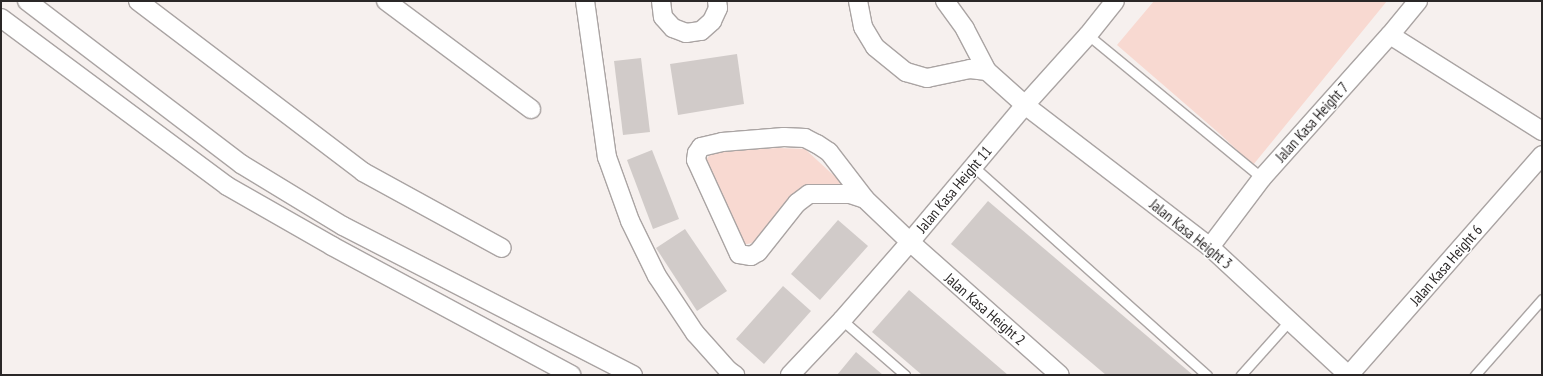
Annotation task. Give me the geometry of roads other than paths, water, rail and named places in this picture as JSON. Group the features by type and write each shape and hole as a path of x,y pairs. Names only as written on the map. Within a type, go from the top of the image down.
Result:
{"street":[{"path":"27,1 241,164 342,226 633,375"},
{"path":"138,1 363,172 502,248"},
{"path":"386,1 531,109"},
{"path":"585,1 607,156 630,221 657,276 695,333 728,370 735,375"},
{"path":"661,1 663,16 673,28 686,33 701,31 712,21 718,8 717,1"},
{"path":"858,1 863,27 875,47 906,72 927,78 970,70 986,71"},
{"path":"945,1 965,29 986,71"},
{"name":"Jalan Kasa Height 11","path":"790,375 842,320 910,242 974,167 1024,105 1088,35 1115,1"},
{"name":"Jalan Kasa Height 7","path":"1210,247 1262,178 1390,35 1418,1"},
{"path":"1,18 227,186 332,246 572,375"},
{"path":"1390,35 1542,131"},
{"name":"Jalan Kasa Height 3","path":"986,71 1024,105 1210,247 1349,375"},
{"name":"Jalan Kasa Height 2","path":"865,199 850,194 808,194 797,203 758,252 751,256 739,254 696,160 697,153 701,147 722,142 784,137 806,138 828,152 865,199 910,242 1060,375"},
{"name":"Jalan Kasa Height 6","path":"1349,375 1542,155"}],"lane":[{"path":"1088,35 1262,178"},
{"path":"974,167 1207,375"},
{"path":"1475,375 1542,299"},
{"path":"842,320 905,375"},
{"path":"1241,375 1290,320"}]}
